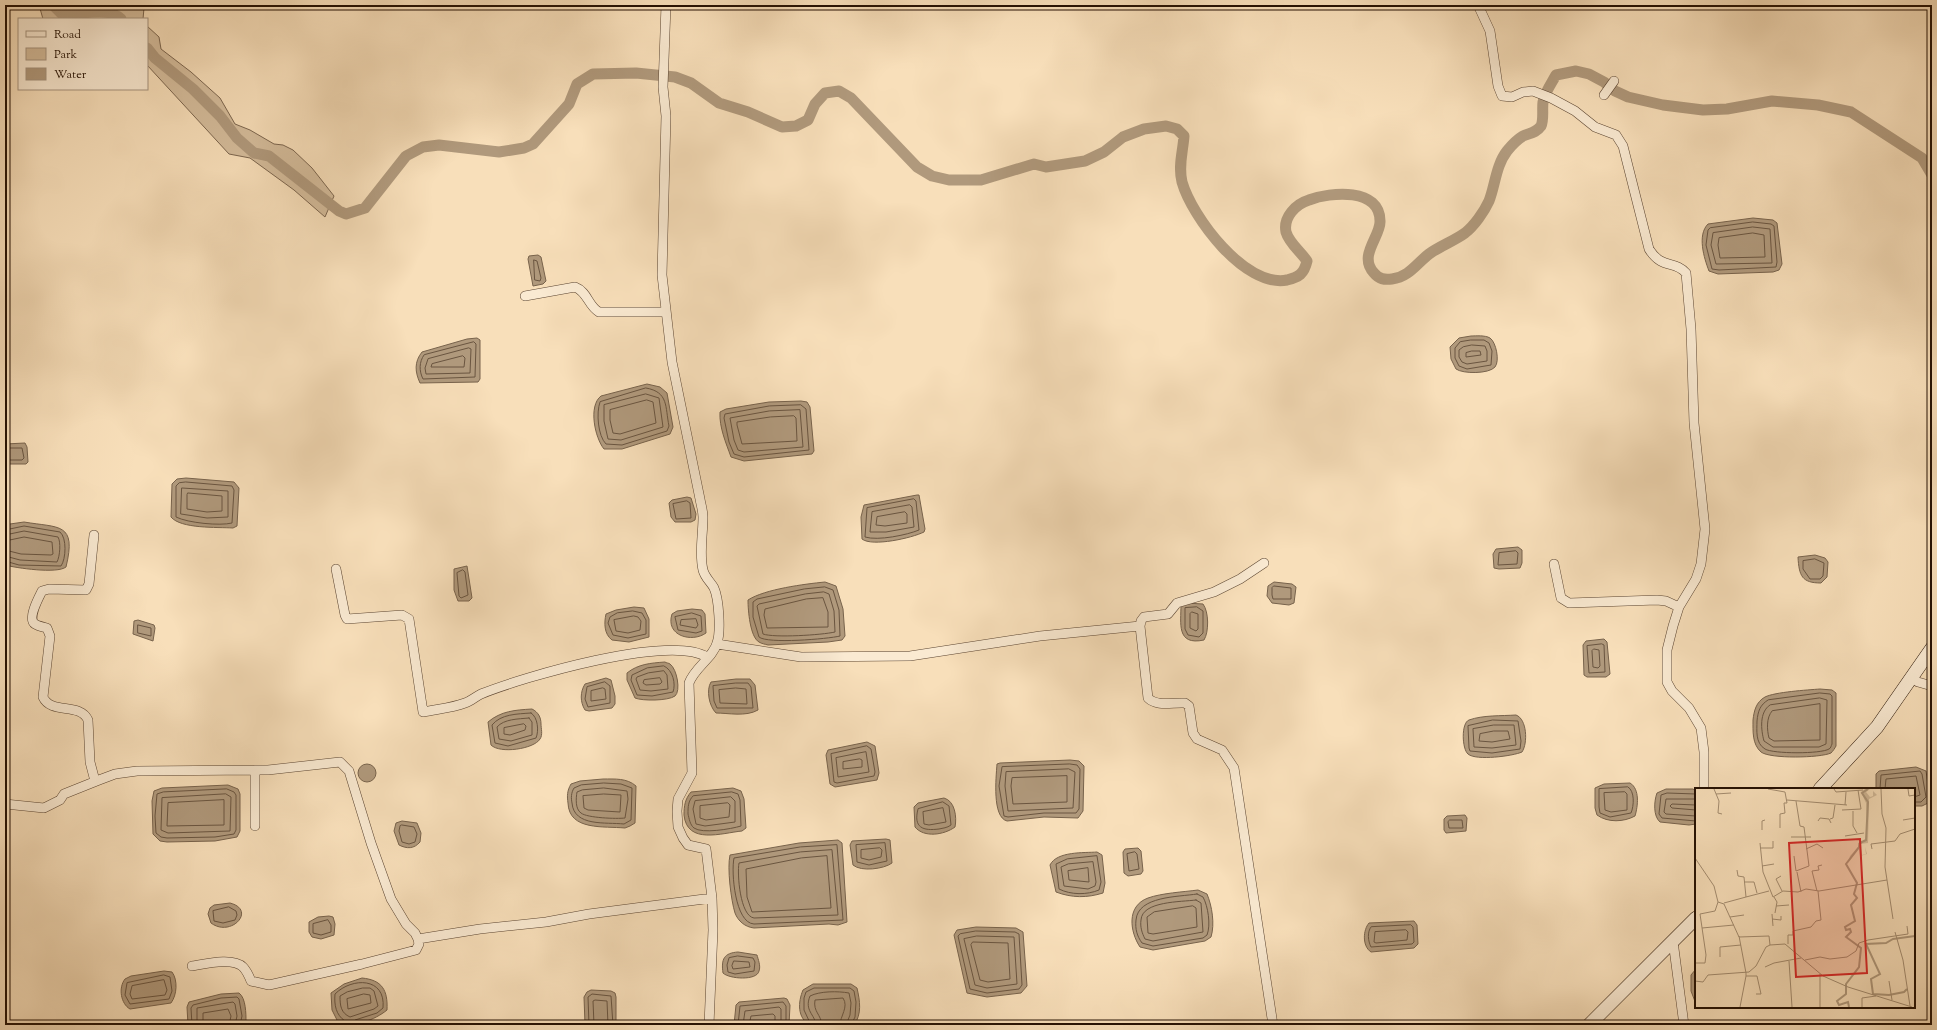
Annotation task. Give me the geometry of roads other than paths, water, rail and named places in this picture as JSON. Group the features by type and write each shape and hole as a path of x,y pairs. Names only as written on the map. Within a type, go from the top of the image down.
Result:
{"main road":[{"path":"1821,788 1877,727 1932,648"},
{"path":"1589,1025 1695,919"}],"street":[{"path":"666,5 663,87 666,116 662,275 665,312 672,362 687,430 702,511 701,537 703,570 708,581 714,588 718,604 719,627 717,644 708,657 692,674 689,683 692,773 678,799 677,811 678,827 688,845 706,849 712,898 713,930 709,1025"},
{"path":"1478,5 1490,31 1498,86 1502,96 1512,97 1528,90 1537,92 1575,111 1586,122 1595,127 1616,134 1620,139 1649,249 1658,260 1683,269 1688,279 1694,423 1705,529 1701,564 1696,579 1679,607 1667,650 1667,682 1672,691 1689,708 1701,728 1704,752 1704,788"},
{"path":"1604,94 1614,81"},
{"path":"525,296 575,286 581,289 590,305 599,312 665,312"},
{"path":"94,535 89,584 86,590 49,589 42,591 33,612 32,621 34,624 47,628 50,636 43,697 52,706 81,711 86,715 88,720 90,762 95,781"},
{"path":"1264,563 1240,580 1214,592 1177,603 1168,614 1144,617 1140,626 1148,698 1152,702 1185,703 1189,706 1193,733 1197,739 1222,750 1234,768 1273,1025"},
{"path":"1554,564 1560,598 1569,603 1657,600 1666,601 1679,607"},
{"path":"336,569 347,619 402,615 409,619 423,712 464,703 482,694 544,674 592,662 648,652 678,650 696,652 708,657"},
{"path":"717,644 801,657 910,656 1040,636 1140,626"},
{"path":"1912,678 1918,682 1932,686"},
{"path":"5,804 44,808 60,800 64,794 95,781 115,774 137,771 255,770 340,762 349,771 371,843 391,900 406,924 415,933 418,939 419,944 416,950 269,985 251,981 242,966 236,963 224,962 192,966"},
{"path":"255,770 255,826"},
{"path":"418,939 480,929 546,922 589,914 712,898"},
{"path":"1673,941 1684,1025"}],"water":[{"path":"1753,218 1773,220 1777,223 1782,264 1779,270 1773,272 1718,274 1709,271 1702,247 1703,234 1708,224"},
{"path":"538,255 541,257 546,281 543,284 533,286 528,259 529,256"},
{"path":"1486,336 1492,340 1497,352 1495,367 1482,372 1464,372 1456,369 1451,359 1450,347 1459,338"},
{"path":"477,338 480,340 480,379 478,382 420,383 416,367 419,356 422,352 467,339"},
{"path":"647,384 660,387 667,393 673,427 670,434 622,449 604,449 598,437 594,422 597,401 601,396"},
{"path":"769,402 807,402 810,407 814,451 812,454 744,461 731,457 722,429 720,412 726,409"},
{"path":"25,443 27,447 28,462 26,464 5,464 5,444"},
{"path":"186,478 234,482 239,488 237,526 233,528 183,524 171,517 172,484 177,479"},
{"path":"919,495 925,529 924,532 911,537 892,541 874,542 862,539 861,517 864,505"},
{"path":"687,497 691,498 696,514 695,520 691,522 675,522 671,517 669,503 672,500"},
{"path":"24,522 56,527 67,535 69,552 66,567 61,569 46,570 18,568 5,565 5,527 10,524"},
{"path":"1518,547 1522,550 1522,563 1520,568 1494,568 1493,554 1496,549"},
{"path":"1815,555 1825,558 1828,562 1827,577 1821,583 1806,580 1799,569 1798,557"},
{"path":"467,566 472,598 469,601 458,601 454,590 454,569"},
{"path":"825,582 836,586 843,609 845,636 842,640 768,645 760,643 756,639 753,635 750,623 748,600 755,596 775,590"},
{"path":"1274,582 1292,584 1296,587 1294,603 1289,605 1272,603 1267,596 1268,586"},
{"path":"1186,603 1203,604 1205,608 1208,622 1204,640 1189,640 1182,632 1181,605"},
{"path":"634,607 644,608 649,619 649,637 629,642 612,640 609,638 605,628 606,614 616,610"},
{"path":"692,609 702,610 705,614 706,633 694,637 681,636 672,628 672,614 677,611"},
{"path":"138,620 154,625 153,641 133,634 134,621"},
{"path":"1604,639 1607,642 1610,674 1606,677 1587,677 1584,675 1583,645 1586,641"},
{"path":"665,662 670,664 675,670 678,690 675,696 667,699 655,700 635,698 627,680 627,673 640,666"},
{"path":"606,678 611,680 615,696 615,704 612,708 589,711 585,710 581,697 585,684"},
{"path":"750,679 755,685 758,710 743,714 716,713 709,698 709,685 711,682"},
{"path":"1820,689 1832,690 1836,693 1836,746 1832,752 1817,756 1784,757 1761,752 1756,745 1753,729 1754,713 1759,701 1770,695"},
{"path":"532,709 539,715 541,721 542,732 540,739 537,742 524,748 509,750 495,748 491,745 488,722 503,713"},
{"path":"1516,715 1520,717 1522,721 1526,737 1522,752 1511,755 1486,757 1472,756 1468,754 1464,747 1463,736 1466,722 1474,718 1486,716"},
{"path":"867,742 875,746 879,773 877,780 835,787 830,784 826,755 828,750"},
{"path":"1070,760 1079,761 1084,766 1083,811 1078,818 1044,817 1007,821 1002,818 997,805 996,796 997,764"},
{"path":"367,764 373,767 376,773 373,779 367,782 361,779 358,773 361,767"},
{"path":"1916,767 1926,771 1930,798 1928,803 1922,806 1915,806 1915,788 1876,788 1876,774 1879,771"},
{"path":"603,779 625,780 636,786 635,823 625,828 598,827 581,823 574,818 570,812 567,796 571,784 580,781"},
{"path":"1630,783 1637,793 1637,807 1635,816 1626,820 1616,821 1601,818 1597,815 1595,808 1595,788 1604,784"},
{"path":"228,785 238,789 240,794 240,831 237,837 215,841 167,842 160,841 153,834 152,801 154,791 162,788"},
{"path":"733,788 741,791 744,799 746,828 742,831 716,835 698,834 692,830 687,824 684,815 685,803 691,792"},
{"path":"1666,789 1693,789 1695,790 1695,824 1689,825 1660,822 1655,812 1655,800 1657,793"},
{"path":"944,798 951,802 953,806 956,819 955,827 945,832 929,834 924,833 915,827 914,807 918,803"},
{"path":"1465,815 1467,818 1466,831 1446,833 1444,830 1444,819 1447,816"},
{"path":"402,821 417,823 421,833 420,842 413,847 408,848 399,845 394,831 396,823"},
{"path":"838,840 842,843 847,922 838,925 829,924 754,928 745,925 738,919 735,913 729,876 730,855 799,843"},
{"path":"890,840 892,863 884,867 872,869 861,868 853,865 850,845 852,841"},
{"path":"1138,848 1141,851 1143,871 1141,874 1128,876 1124,873 1123,852 1125,849"},
{"path":"1097,852 1102,855 1105,883 1103,893 1080,897 1056,892 1050,865 1053,860 1065,855"},
{"path":"1198,890 1207,894 1210,904 1213,921 1211,937 1205,941 1153,950 1140,947 1134,934 1132,920 1136,907 1141,902 1148,898 1160,895"},
{"path":"230,903 238,906 241,911 241,916 238,921 233,925 226,927 219,927 211,923 208,914 210,908 214,905"},
{"path":"318,917 333,917 335,924 334,935 321,939 312,937 309,932 309,922"},
{"path":"1414,921 1417,925 1418,944 1414,948 1371,952 1366,946 1364,938 1369,923"},
{"path":"976,927 1016,928 1023,932 1027,986 1021,993 987,997 967,993 954,935 957,930"},
{"path":"738,952 757,955 760,967 757,974 748,978 736,978 723,973 724,958 729,954"},
{"path":"1695,970 1695,1001 1691,991 1691,975"},
{"path":"164,971 172,972 176,983 176,992 171,1003 130,1009 127,1007 124,1003 121,991 125,979 131,976"},
{"path":"362,978 374,981 382,987 385,992 387,1010 382,1014 364,1022 344,1024 338,1022 332,1010 331,993 344,984"},
{"path":"813,984 851,984 857,988 859,1012 857,1021 854,1025 810,1025 806,1022 801,1014 800,1000 803,990"},
{"path":"591,990 611,991 615,993 616,1025 585,1024 584,997 587,992"},
{"path":"239,993 245,1006 246,1022 243,1025 188,1025 187,1007 189,1002 221,994"},
{"path":"787,999 790,1005 789,1025 734,1025 736,1005 739,1002"}],"waterway":[{"path":"53,5 62,14 101,12 115,15 120,18"},
{"path":"148,49 155,58 193,89 220,116 237,138 254,153 269,156 339,211 346,214 365,208 406,156 423,147 439,145 499,152 524,148 533,144 569,104 577,84 593,74 636,73 675,77 691,83 719,103 748,112 782,127 796,126 808,120 815,104 825,93 839,91 851,98 917,167 932,176 949,180 981,180 1034,164 1046,167 1085,161 1104,152 1123,137 1144,129 1166,126 1177,129 1184,136 1181,164 1182,182 1197,213 1222,247 1238,262 1254,273 1271,280 1287,280 1295,278 1303,272 1306,265 1307,261 1292,244 1286,232 1286,221 1295,208 1304,202 1318,197 1341,194 1364,198 1372,203 1378,211 1380,222 1379,228 1371,247 1368,260 1374,273 1382,279 1398,278 1408,273 1429,254 1465,233 1475,223 1489,201 1500,163 1507,151 1521,137 1535,131 1541,126 1544,98 1556,75 1576,71 1589,74 1604,82 1615,91 1628,97 1663,105 1703,110 1727,109 1772,101 1818,105 1851,112 1922,158 1932,175"}]}
